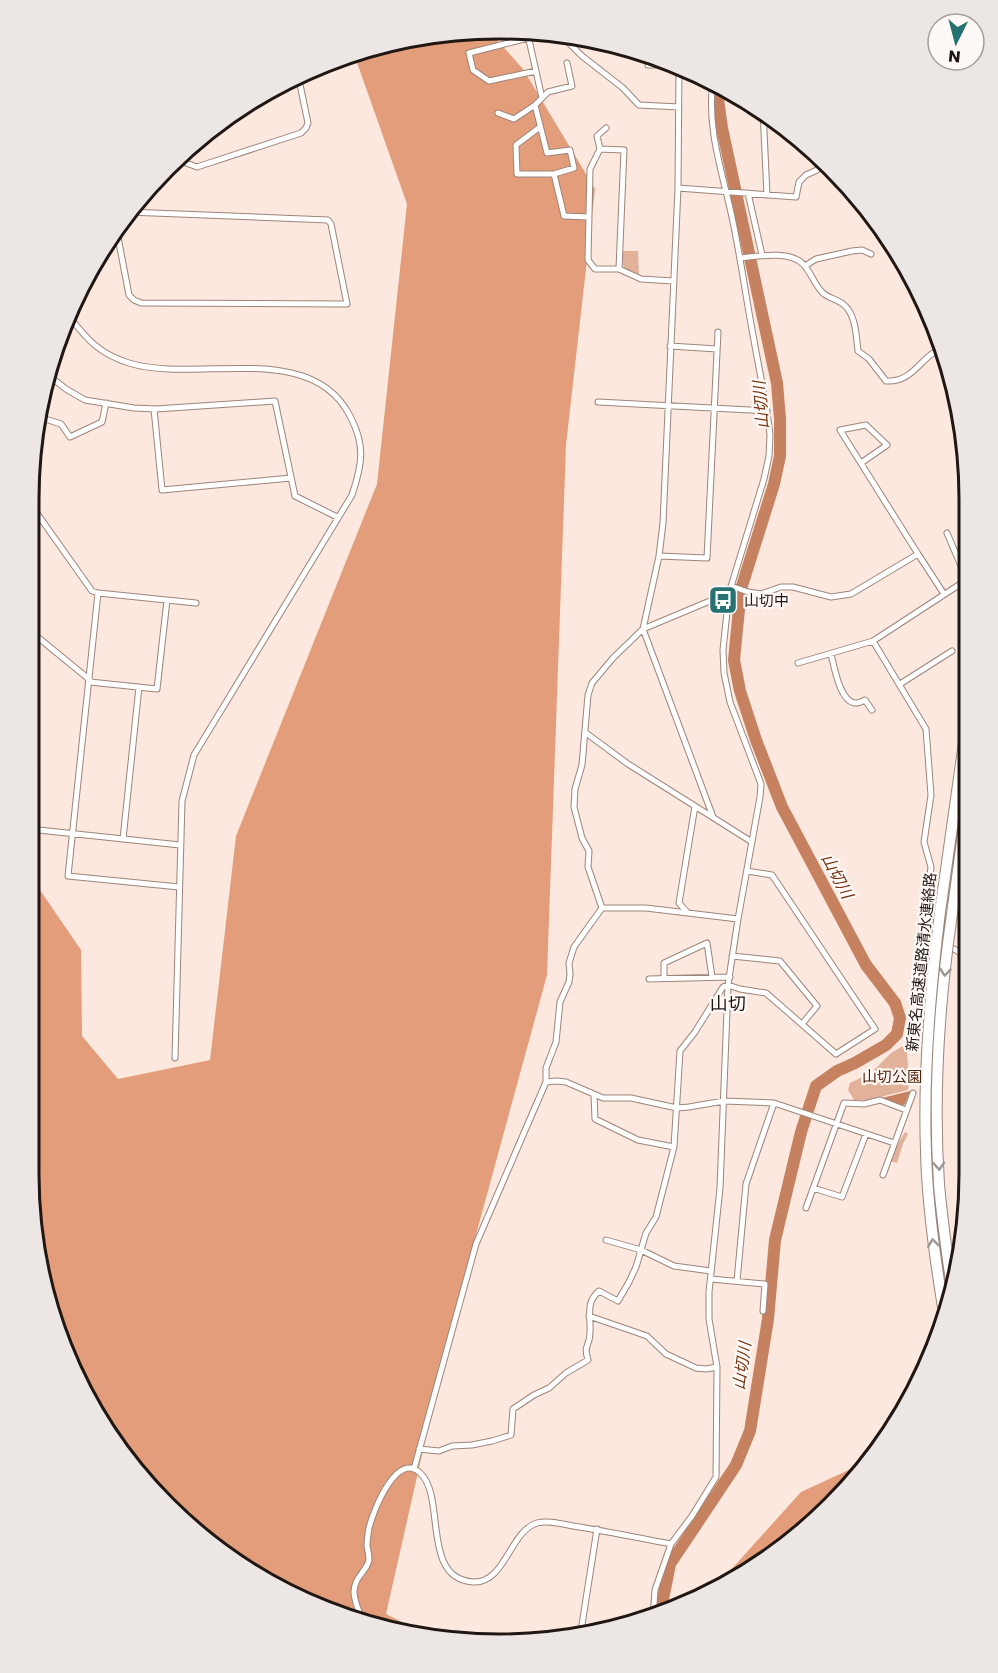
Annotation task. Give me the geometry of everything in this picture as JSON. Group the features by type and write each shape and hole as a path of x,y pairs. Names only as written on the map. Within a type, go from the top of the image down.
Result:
{"highway":[{"name":"新東名高速道路清水連絡路","path":"942,1298 932,1235 928,1183 925,1124 926,1065 940,912 959,778"},
{"name":"新東名高速道路清水連絡路","path":"949,1267 939,1184 938,1056 940,1018 959,863"}],"street":[{"path":"511,39 469,53 473,70 489,81 536,71"},
{"path":"529,40 542,98"},
{"path":"571,45 623,87 639,105 679,107"},
{"path":"498,113 514,119 535,105 548,92 572,86 567,63"},
{"path":"648,65 652,65"},
{"path":"679,76 678,189 663,523 643,629 713,817"},
{"path":"186,163 196,167 301,133 308,123 300,84"},
{"path":"654,1607 656,1590 672,1544 716,1477 717,1366 710,1319 711,1271 720,1188 729,985 761,784 730,702 724,673 723,650 724,629 732,589 764,479 769,456 770,435 752,334 743,258 729,192 720,169 711,116 711,91"},
{"path":"535,105 547,153 570,150 574,168 554,174 517,174 516,144 540,127"},
{"path":"764,123 767,195"},
{"path":"606,128 597,136 600,149 590,169 588,260 595,269 619,269 641,279 673,281"},
{"path":"600,149 624,150 619,269"},
{"path":"678,189 796,196 799,182 818,169"},
{"path":"554,174 564,216 589,217"},
{"path":"746,193 761,255"},
{"path":"119,241 129,296 141,303 347,304 328,220 139,212"},
{"path":"805,266 816,259 852,251 862,250 871,254"},
{"path":"743,258 761,255 788,256 797,259 805,266 823,294 842,303 852,313 858,351 869,358 886,381 905,377 914,372 935,353"},
{"path":"74,323 89,341 113,357 129,363 156,368 277,370 309,378 326,387 349,413 357,431 361,451 360,471 352,495 194,755 182,801 175,1058"},
{"path":"658,556 707,558 718,332"},
{"path":"670,346 717,349"},
{"path":"55,380 86,400 134,408 154,409 275,401 295,496 337,518"},
{"path":"598,402 767,411"},
{"path":"46,419 61,424 70,437 102,422 106,403"},
{"path":"154,409 162,490 291,477"},
{"path":"861,463 886,445 866,425 840,430 944,594"},
{"path":"39,515 92,591 196,603"},
{"path":"947,533 959,561"},
{"path":"602,908 588,867 589,851 582,838 574,807 575,789 582,765 586,733 588,695 592,683 613,658 643,629 732,589 761,594 781,587 793,587 831,597 851,594 918,554"},
{"path":"798,663 873,641 959,585"},
{"path":"98,593 68,876 180,887"},
{"path":"39,638 90,681 157,688 167,600"},
{"path":"873,641 927,729 931,795 924,842 931,867 925,916 929,932 934,940 959,952"},
{"path":"900,684 952,651"},
{"path":"831,654 843,695 849,702 857,704 865,700 872,710"},
{"path":"123,839 139,687"},
{"path":"586,733 628,764 752,843"},
{"path":"688,912 679,903 695,806"},
{"path":"39,830 180,845"},
{"path":"419,1449 439,1451 452,1446 472,1445 511,1435 513,1409 549,1388 566,1372 588,1360 585,1350 591,1329 588,1316 594,1295 599,1291 618,1301 629,1282 646,1233 656,1217 674,1147 680,1051 695,1032 723,987 729,985 766,993 836,1054 875,1029 772,875 747,871"},
{"path":"602,908 646,908 738,919"},
{"path":"414,1469 476,1244 546,1082 546,1068 556,1042 560,1002 569,982 569,963 574,947 602,908"},
{"path":"664,978 664,963 707,943 712,977"},
{"path":"732,956 780,961 817,1006 802,1024"},
{"path":"650,979 730,977"},
{"path":"546,1082 557,1080 566,1082 603,1098 631,1098 677,1108 724,1101 774,1103 894,1143"},
{"path":"883,1175 913,1093"},
{"path":"594,1095 595,1119 638,1140 674,1147"},
{"path":"806,1208 844,1103 864,1104 880,1100 906,1110"},
{"path":"737,1281 746,1184 774,1103"},
{"path":"813,1188 842,1197 866,1134"},
{"path":"606,1240 641,1250 674,1266 711,1271"},
{"path":"711,1279 765,1284 763,1311"},
{"path":"588,1316 647,1336 666,1354 696,1368 706,1369 717,1366"},
{"path":"360,1612 354,1595 355,1582 369,1562 367,1544 370,1525 389,1482 403,1469 414,1469 424,1476 429,1486 441,1558 448,1570 472,1582 483,1581 494,1574 527,1528 546,1522 597,1529 672,1544"},
{"path":"581,1626 597,1529"}],"green space":[{"path":"623,251 638,251 639,274 625,269"},
{"name":"山切公園","path":"903,1046 907,1051 908,1090 868,1100 854,1100 848,1090 850,1083 871,1073 891,1053"},
{"path":"905,1132 908,1134 897,1163 890,1161 895,1149"}],"shaded area":[{"path":"496,39 523,69 595,189 566,445 547,975 451,1326 386,1614 407,1625 351,1610 323,1599 296,1587 243,1556 196,1520 153,1477 134,1454 86,1377 63,1322 43,1234 39,1174 39,889 81,950 82,1036 118,1079 210,1060 236,836 377,484 407,204 357,61 409,48 469,40"},
{"path":"910,1091 902,1106 882,1098"},
{"path":"852,1468 802,1520 779,1539 729,1572 801,1492"}],"waterway":[{"name":"山切川","path":"662,1604 670,1564 736,1465 750,1431 768,1319 775,1240 801,1132 816,1086 837,1071 886,1045 897,1034 900,1018 895,1003 866,965 782,807 740,691 734,660 741,589 774,484 780,456 780,419 777,383 722,128 719,95"}],"place":[{"name":"山切中","path":"723,600"}],"district":[{"name":"山切","path":"728,1003"}]}
